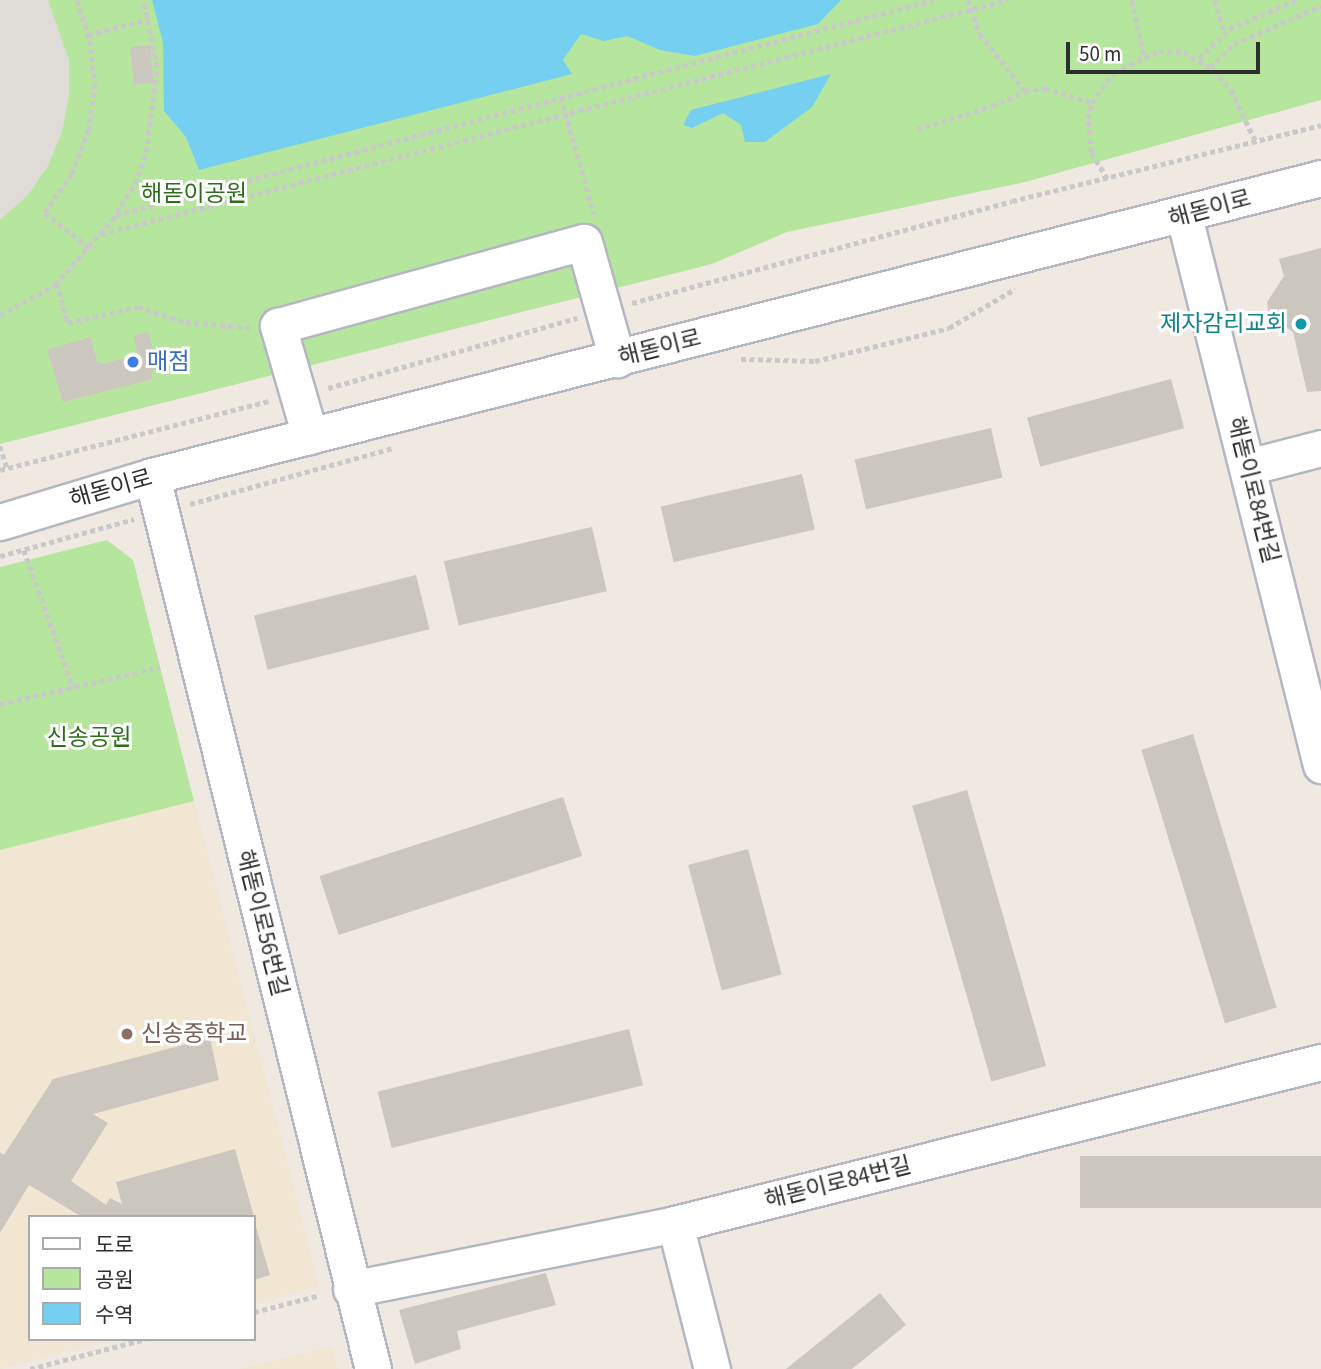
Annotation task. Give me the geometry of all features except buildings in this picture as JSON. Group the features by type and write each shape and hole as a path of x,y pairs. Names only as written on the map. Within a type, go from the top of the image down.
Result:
{"street":[{"name":"해돋이로","path":"0,522 152,476 1184,216 1321,178"},
{"name":"해돋이로84번길","path":"1184,216 1321,765"},
{"path":"310,436 278,326 584,242 617,359"},
{"path":"1248,467 1321,448"},
{"name":"해돋이로56번길","path":"152,476 336,1292 373,1369"},
{"name":"해돋이로84번길","path":"336,1292 675,1224 1321,1062"},
{"path":"675,1224 712,1369"}],"path":[{"path":"77,0 88,34 95,84 89,131 72,174 45,213 90,248"},
{"path":"0,315 57,283 116,215 135,184 146,152 155,105 157,67 143,0"},
{"path":"116,215 933,0"},
{"path":"968,0 970,10 994,54 1025,90"},
{"path":"101,234 1008,0"},
{"path":"1132,0 1144,56"},
{"path":"1215,0 1224,32"},
{"path":"1199,58 1224,32 1296,0"},
{"path":"1210,67 1234,44 1321,6"},
{"path":"88,34 148,19"},
{"path":"1107,179 1091,152 1088,126 1092,103 1114,72 1159,51 1184,52 1199,58 1210,67 1231,90 1256,142"},
{"path":"917,129 1025,90 1045,88 1092,103"},
{"path":"561,97 597,225"},
{"path":"328,388 604,311 1321,125"},
{"path":"57,283 68,323 138,307 186,322 262,329"},
{"path":"737,359 815,361 949,328 1017,287"},
{"path":"0,470 279,398"},
{"path":"0,446 7,469"},
{"path":"0,556 402,446"},
{"path":"24,550 73,687"},
{"path":"0,704 160,667"},
{"path":"256,1312 336,1292"},
{"path":"30,1369 138,1341"}],"shaded area":[{"path":"0,0 48,0 69,60 69,96 62,132 48,166 28,195 0,220"},
{"name":"신송중학교","path":"194,801 319,1286 256,1302 256,1215 28,1215 28,1341 105,1341 0,1369 0,850"},
{"path":"332,1346 338,1369 241,1369"}],"green space":[{"name":"해돋이공원","path":"0,0 1321,0 1321,100 1025,182 787,232 712,264 0,444"},
{"name":"신송공원","path":"107,540 133,560 194,801 0,850 0,567"}],"water":[{"path":"152,0 841,0 818,24 695,56 660,50 627,36 604,41 581,34 563,60 572,74 199,170 186,137 164,111 163,43"},
{"path":"831,74 812,107 765,142 745,142 741,125 723,113 692,128 683,125 691,110"}],"place":[{"name":"제자감리교회","path":"1301,324"},
{"name":"매점","path":"133,362"},
{"name":"신송중학교","path":"127,1034"}]}
